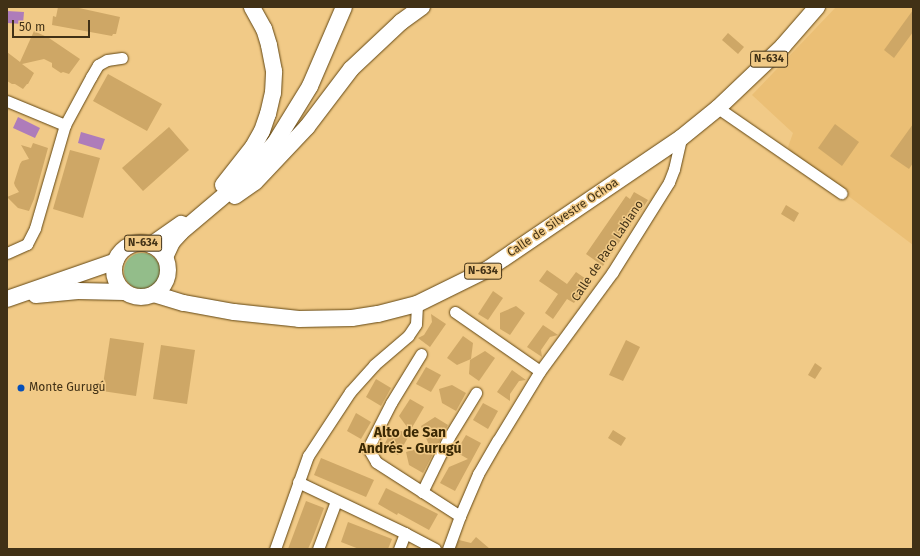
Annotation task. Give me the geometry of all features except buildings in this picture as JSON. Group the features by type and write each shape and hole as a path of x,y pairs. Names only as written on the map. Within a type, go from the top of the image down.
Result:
{"highway":[{"path":"186,220 227,180 253,147 268,114 273,93 274,71 264,29 252,7"},
{"path":"208,212 275,143 293,116 310,86 344,7"},
{"path":"165,257 172,242 181,232 208,212 230,200 255,182 307,127 351,69 401,22 422,7"},
{"name":"N-634","path":"718,108 783,46 817,7"},
{"name":"Calle de Silvestre Ochoa","path":"207,308 299,319 329,319 378,314 417,304 488,269 681,138 718,108"},
{"path":"151,245 240,180"},
{"name":"N-634","path":"124,292 115,278 114,269 116,261 120,254 130,246 142,243 156,248 165,257 168,265 168,274 180,292 207,308"},
{"name":"N-634","path":"9,298 116,261"},
{"path":"154,294 161,289 168,274"},
{"name":"N-634","path":"9,298 78,291 124,292 139,297 154,294 207,308"}],"street":[{"path":"7,253 27,244 35,228 65,125 98,66 107,60 122,58"},
{"path":"7,101 65,125"},
{"path":"718,108 841,193"},
{"name":"Calle de Paco Labiano","path":"448,549 478,474 540,371 612,273 668,182 674,169 681,138"},
{"path":"275,549 308,456 350,392 374,365 408,336 416,324 417,304"},
{"path":"455,312 540,371"},
{"path":"421,354 391,403 368,448 376,462 460,516"},
{"path":"422,492 449,437 476,393"},
{"path":"298,482 435,549"},
{"path":"318,549 336,501"},
{"path":"399,549 405,533"}],"shaded area":[{"path":"836,7 913,7 913,245 847,195 832,180 792,153 788,147 793,133 752,95"},
{"path":"7,11 24,12 23,24 7,23"},
{"path":"18,117 40,128 35,138 13,128"},
{"path":"81,132 105,139 101,150 78,143"}],"green space":[{"path":"146,253 155,258 159,264 159,278 155,284 146,289 138,289 129,284 125,278 124,267 129,258 135,254"}],"place":[{"name":"Monte Gurugú","path":"21,388"}],"district":[{"name":"Alto de San Andrés - Gurugú","path":"410,442"}]}
